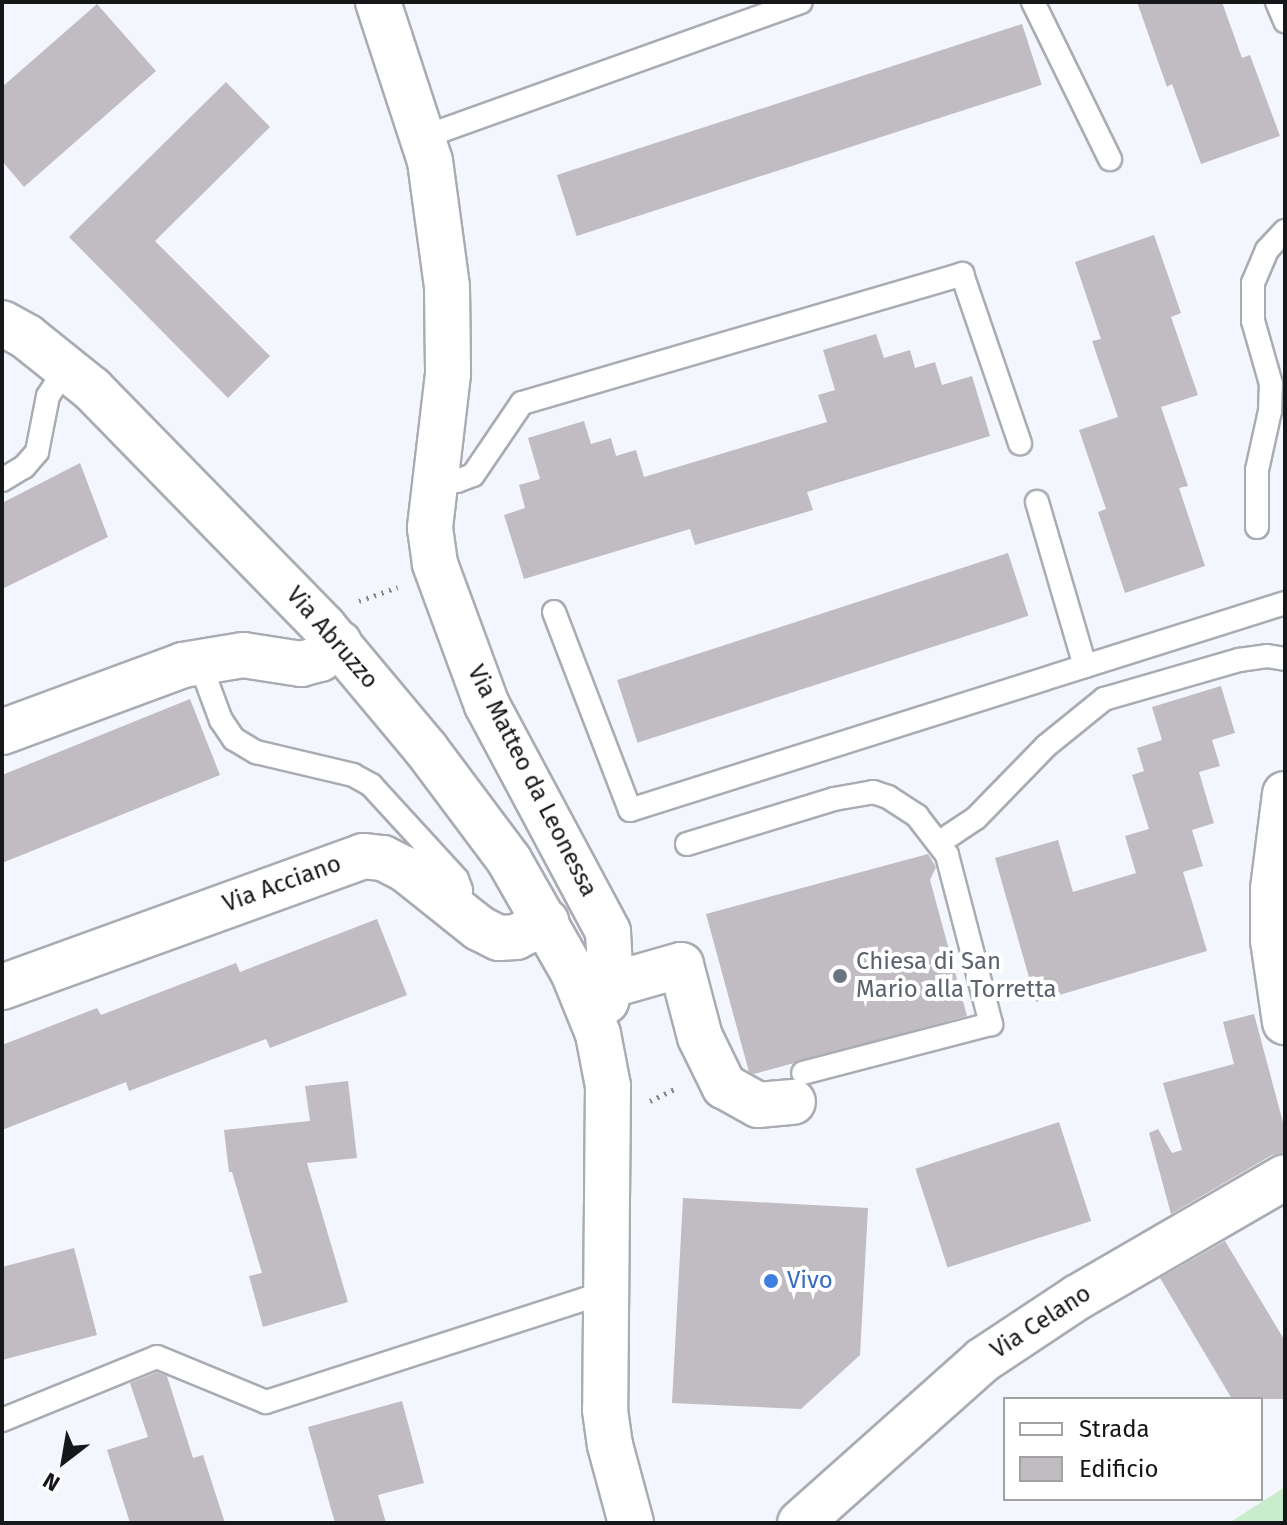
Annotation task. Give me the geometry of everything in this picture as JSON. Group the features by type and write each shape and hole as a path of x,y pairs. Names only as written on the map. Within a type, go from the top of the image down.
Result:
{"street":[{"name":"Via Matteo da Leonessa","path":"378,2 424,137 435,187 450,338 430,528 437,573 487,705 602,915 611,945 600,999 610,1107 605,1410 631,1523"},
{"name":"Via Abruzzo","path":"2,323 67,367 243,540 332,635 479,819 600,999"},
{"path":"2,732 199,661 243,655 301,664 320,659 332,635"},
{"path":"1285,794 1273,902 1274,952 1285,1022"},
{"name":"Via Acciano","path":"2,987 363,856 383,858 405,869 479,928 499,938 516,937 546,922"},
{"path":"600,999 681,965 699,1069 721,1081 740,1098 765,1106 798,1088"},
{"name":"Via Celano","path":"802,1516 983,1360 1078,1297 1285,1177"},
{"name":"Via Matteo da Leonessa","path":"616,1466 659,1523"}],"lane":[{"path":"424,137 801,2"},
{"path":"1033,2 1110,159"},
{"path":"1277,2 1285,21"},
{"path":"1257,527 1257,470 1270,411 1271,384 1253,321 1253,283 1267,250 1285,231"},
{"path":"433,479 457,481 473,475 522,403 962,274 1020,443"},
{"path":"2,480 24,467 37,452 48,396 67,367"},
{"path":"1037,502 1085,666"},
{"path":"554,612 630,810 1285,603"},
{"path":"940,842 976,818 1046,746 1104,699 1239,660 1267,656 1285,659"},
{"path":"199,661 221,720 234,739 256,752 353,775 371,785 457,879 461,890 452,905"},
{"path":"687,844 857,793 873,792 903,805 940,842 952,870 991,1024 798,1088"},
{"path":"2,1420 157,1357 266,1402 606,1292"}],"path":[{"path":"332,635 349,604 437,573"},
{"path":"647,1101 668,1094 699,1069"}],"green space":[{"path":"1285,1487 1285,1523 1229,1523"}],"building":[{"path":"1137,2 1222,2 1242,58 1250,55 1280,136 1201,164 1172,84 1167,87"},
{"path":"97,4 156,71 24,187 2,161 2,87"},
{"path":"1022,24 1042,85 577,236 557,175"},
{"path":"226,82 270,127 155,241 270,356 228,398 69,237"},
{"path":"1154,235 1181,313 1171,317 1198,395 1161,407 1188,486 1179,488 1205,566 1125,593 1098,512 1106,509 1079,430 1118,417 1092,341 1101,339 1075,262"},
{"path":"876,334 884,358 910,350 915,368 935,362 942,385 972,376 990,436 807,492 813,510 695,545 690,529 524,579 504,515 525,508 519,485 540,479 528,438 584,421 591,444 611,438 616,456 636,450 644,477 827,422 818,395 835,390 823,350"},
{"path":"80,463 108,537 2,589 2,503"},
{"path":"1008,553 1028,616 638,743 617,680"},
{"path":"1221,686 1235,733 1212,740 1220,766 1199,772 1214,823 1192,830 1203,866 1183,872 1207,951 1036,1002 995,858 1058,840 1073,892 1136,873 1125,836 1149,829 1132,775 1144,771 1137,748 1162,740 1152,707"},
{"path":"190,699 220,775 2,863 2,775"},
{"name":"Chiesa di San Mario alla Torretta","path":"928,854 936,867 930,880 967,1016 754,1074 749,1072 706,914"},
{"path":"377,919 407,995 270,1048 266,1039 129,1091 126,1082 2,1130 2,1045 97,1008 101,1015 236,963 240,972"},
{"path":"1254,1014 1285,1130 1285,1152 1272,1155 1171,1214 1149,1133 1158,1129 1172,1153 1182,1150 1163,1083 1234,1064 1223,1022"},
{"path":"348,1081 357,1158 307,1163 348,1302 263,1327 249,1276 262,1273 232,1172 229,1172 224,1130 310,1121 305,1086"},
{"path":"1059,1122 1091,1221 948,1268 915,1169"},
{"name":"Vivo","path":"683,1198 868,1208 860,1355 801,1409 672,1403"},
{"path":"1225,1241 1285,1341 1285,1399 1231,1397 1160,1278"},
{"path":"74,1248 97,1335 2,1360 2,1267"},
{"path":"157,1372 167,1376 193,1458 203,1455 225,1523 130,1523 107,1450 148,1437 130,1383"},
{"path":"402,1401 424,1483 378,1495 386,1523 335,1523 308,1427"}],"place":[{"name":"Chiesa di San Mario alla Torretta","path":"840,976"},
{"name":"Vivo","path":"771,1281"}]}
